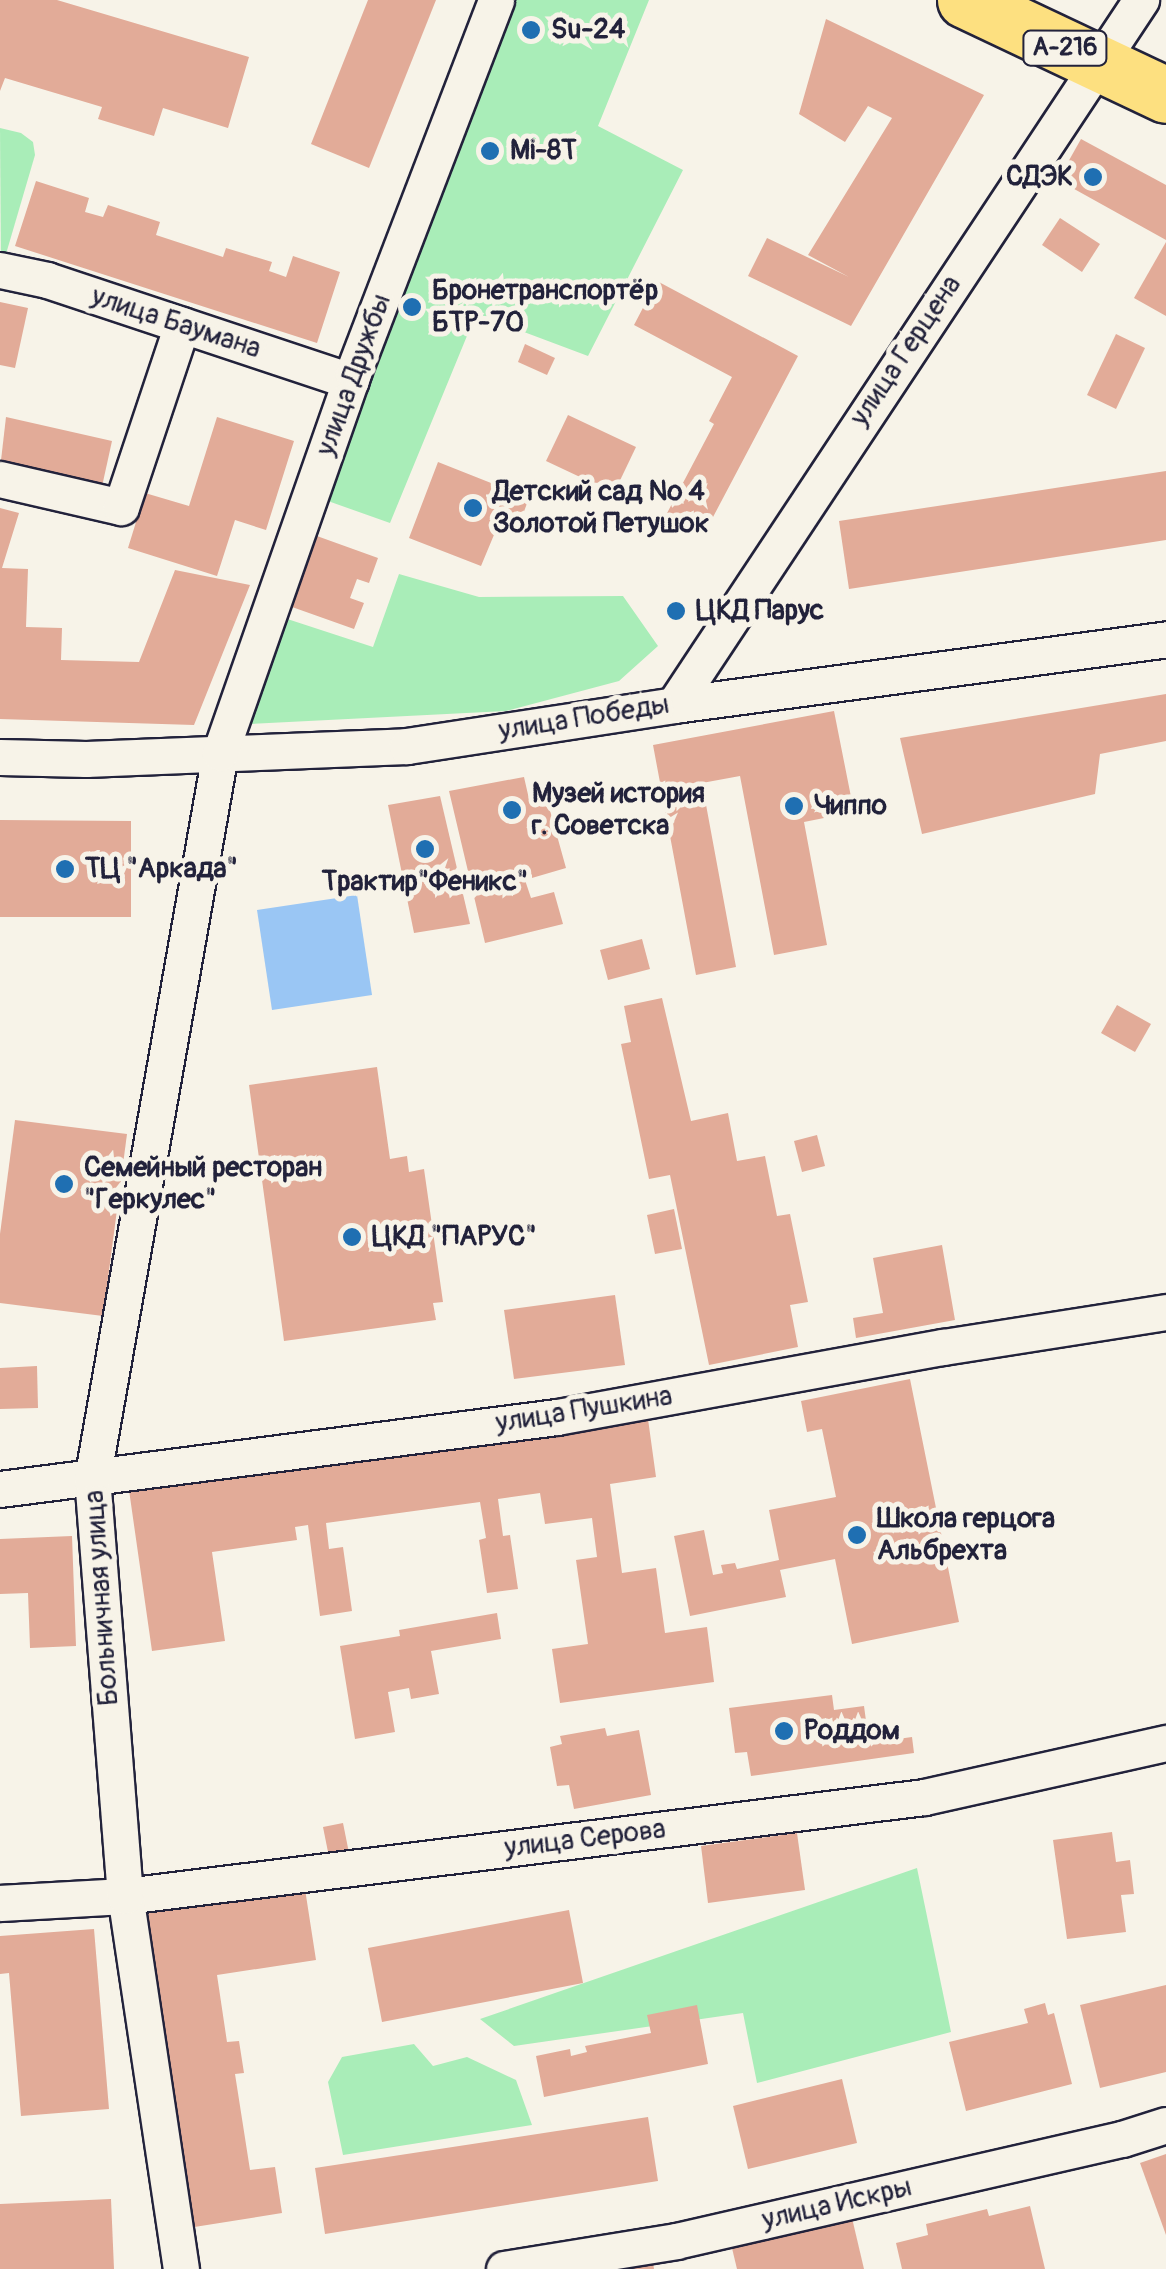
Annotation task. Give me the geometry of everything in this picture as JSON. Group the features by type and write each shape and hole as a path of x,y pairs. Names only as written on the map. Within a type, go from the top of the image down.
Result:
{"main road":[{"name":"А-216","path":"965,0 1166,95"}],"street":[{"name":"улица Дружбы","path":"220,753 350,381 496,0"},
{"name":"улица Герцена","path":"674,704 1141,0"},
{"name":"улица Баумана","path":"0,270 47,280 350,381"},
{"path":"0,479 122,506 182,325"},
{"name":"улица Победы","path":"0,757 407,746 674,704 1166,640"},
{"name":"Больничная улица","path":"181,2269 125,1896 92,1480 220,753"},
{"name":"улица Пушкина","path":"0,1489 558,1417 944,1346 1166,1312"},
{"name":"улица Серова","path":"0,1902 125,1896 924,1798 1166,1743"},
{"name":"улица Искры","path":"504,2269 676,2241 1122,2139 1166,2124"}],"green space":[{"path":"496,0 649,0 598,126 683,170 588,356 476,314 390,523 311,495"},
{"path":"0,128 21,133 33,142 35,155 1,271"},
{"path":"399,574 479,597 623,596 658,646 619,681 506,711 230,725 269,613 373,647"},
{"path":"917,1868 951,2032 757,2083 743,2013 514,2046 480,2019"},
{"path":"414,2044 433,2066 467,2057 516,2080 532,2125 343,2155 328,2082 342,2057"}],"water":[{"path":"357,895 372,995 272,1010 257,910"}],"building":[{"path":"0,0 57,0 249,57 228,128 163,108 154,136 98,119 102,107 5,78 0,91"},
{"path":"368,0 436,0 369,168 311,144"},
{"path":"826,19 984,95 851,326 748,276 767,238 849,277 808,255 892,118 868,106 845,142 799,114"},
{"path":"1081,139 1166,185 1166,240 1058,180"},
{"path":"36,181 89,198 85,212 103,217 108,205 160,222 156,235 223,257 226,248 272,262 269,271 286,277 293,256 340,272 317,343 15,246"},
{"path":"1060,218 1100,244 1082,272 1042,245"},
{"path":"1166,242 1166,316 1134,298"},
{"path":"657,281 798,356 703,536 665,517 714,424 709,421 732,377 634,325"},
{"path":"0,302 28,308 15,368 0,365"},
{"path":"1116,334 1145,348 1116,409 1087,395"},
{"path":"525,344 555,358 547,375 518,362"},
{"path":"568,415 636,447 614,493 546,461"},
{"path":"6,417 112,441 101,491 0,469"},
{"path":"217,417 294,441 266,530 235,520 217,576 128,548 145,493 189,506"},
{"name":"Детский сад № 4 Золотой Петушок","path":"438,462 529,498 519,525 501,518 481,566 409,538"},
{"path":"1166,471 1166,540 849,589 839,521"},
{"path":"0,508 19,513 2,568 28,569 26,627 62,628 61,660 139,662 175,570 250,585 194,725 0,719"},
{"path":"303,531 378,558 369,583 357,579 350,598 364,603 354,629 278,602"},
{"path":"1166,694 1166,741 1100,754 1095,794 922,834 900,738"},
{"path":"834,711 854,812 804,822 827,945 774,955 740,776 702,783 736,967 696,975 653,745"},
{"path":"524,777 529,799 546,796 566,868 525,880 531,898 554,892 563,924 485,943 449,791"},
{"name":"Трактир\"Феникс\"","path":"440,796 470,924 414,933 388,805"},
{"name":"ТЦ \"Аркада\"","path":"0,820 131,821 131,917 0,917"},
{"path":"642,939 650,969 608,980 600,950"},
{"path":"662,998 691,1121 728,1113 737,1161 765,1156 777,1216 790,1214 808,1302 790,1305 798,1347 709,1365 670,1175 649,1179 621,1044 631,1042 624,1006"},
{"path":"1117,1005 1151,1024 1135,1052 1101,1033"},
{"name":"ЦКД \"ПАРУС\"","path":"377,1067 390,1159 407,1156 409,1172 424,1169 443,1302 433,1303 436,1320 284,1341 249,1085"},
{"name":"Семейный ресторан \"Геркулес\"","path":"15,1120 127,1134 103,1316 0,1303 0,1234"},
{"path":"817,1135 825,1166 802,1172 794,1141"},
{"path":"674,1209 682,1249 655,1254 647,1215"},
{"path":"942,1245 955,1320 856,1338 853,1318 883,1313 873,1258"},
{"path":"615,1295 625,1365 514,1379 504,1310"},
{"path":"37,1366 38,1408 0,1409 0,1368"},
{"name":"Школа герцога Альбрехта","path":"910,1379 959,1622 852,1644 835,1559 780,1570 786,1597 690,1616 674,1536 704,1530 713,1575 723,1573 721,1565 735,1563 737,1569 779,1560 769,1510 836,1497 822,1429 807,1432 801,1401"},
{"path":"648,1419 656,1477 610,1484 622,1573 656,1568 665,1633 707,1627 714,1682 560,1703 552,1649 588,1644 576,1560 597,1557 592,1518 545,1524 540,1493 498,1499 503,1536 510,1535 518,1589 487,1593 479,1540 486,1538 480,1502 326,1523 329,1549 343,1547 352,1611 320,1616 308,1525 295,1527 297,1540 212,1552 225,1641 152,1651 129,1490"},
{"path":"72,1536 76,1646 30,1648 28,1593 0,1594 0,1539"},
{"path":"497,1613 501,1639 431,1651 439,1694 411,1699 409,1688 388,1692 395,1732 355,1739 340,1646 400,1636 399,1630"},
{"name":"Роддом","path":"832,1695 834,1710 864,1706 869,1743 912,1737 914,1753 751,1776 747,1752 735,1753 729,1708"},
{"path":"605,1728 607,1736 639,1730 651,1795 574,1809 569,1785 557,1786 550,1747 562,1744 560,1736"},
{"path":"343,1823 350,1858 330,1862 323,1827"},
{"path":"1112,1832 1116,1862 1130,1860 1134,1894 1121,1895 1126,1932 1067,1939 1053,1840"},
{"path":"797,1833 805,1890 708,1903 701,1846"},
{"path":"305,1889 316,1960 217,1975 227,2042 239,2041 244,2073 235,2074 250,2170 275,2167 282,2213 188,2228 138,1915"},
{"path":"569,1910 583,1983 382,2022 368,1948"},
{"path":"94,1929 109,2109 21,2116 9,1973 0,1974 0,1936"},
{"path":"1166,1985 1166,2072 1100,2088 1080,2005"},
{"path":"1045,2003 1048,2015 1054,2013 1072,2084 966,2111 949,2042 1028,2023 1024,2009"},
{"path":"697,2005 708,2064 544,2097 536,2056 570,2049 571,2056 587,2052 585,2046 651,2033 647,2015"},
{"path":"842,2079 857,2143 748,2169 733,2106"},
{"path":"648,2117 658,2181 325,2234 315,2168"},
{"path":"1166,2154 1166,2235 1140,2163"},
{"path":"111,2199 114,2269 0,2269 0,2204"},
{"path":"1030,2206 1045,2269 902,2269 896,2243 928,2235 926,2224 987,2209 989,2216"},
{"path":"852,2218 864,2269 737,2269 731,2244"},
{"path":"653,2263 654,2269 628,2267"}],"place":[{"name":"Su-24","path":"531,30"},
{"name":"Mi-8T","path":"490,151"},
{"name":"СДЭК","path":"1093,177"},
{"name":"Бронетранспортёр БТР-70","path":"412,307"},
{"name":"Детский сад № 4 Золотой Петушок","path":"473,508"},
{"name":"ЦКД Парус","path":"676,611"},
{"name":"Чиппо","path":"794,806"},
{"name":"Музей история г. Советска","path":"512,810"},
{"name":"Трактир\"Феникс\"","path":"425,849"},
{"name":"ТЦ \"Аркада\"","path":"65,869"},
{"name":"Семейный ресторан \"Геркулес\"","path":"64,1184"},
{"name":"ЦКД \"ПАРУС\"","path":"352,1237"},
{"name":"Школа герцога Альбрехта","path":"857,1535"},
{"name":"Роддом","path":"784,1731"}]}
